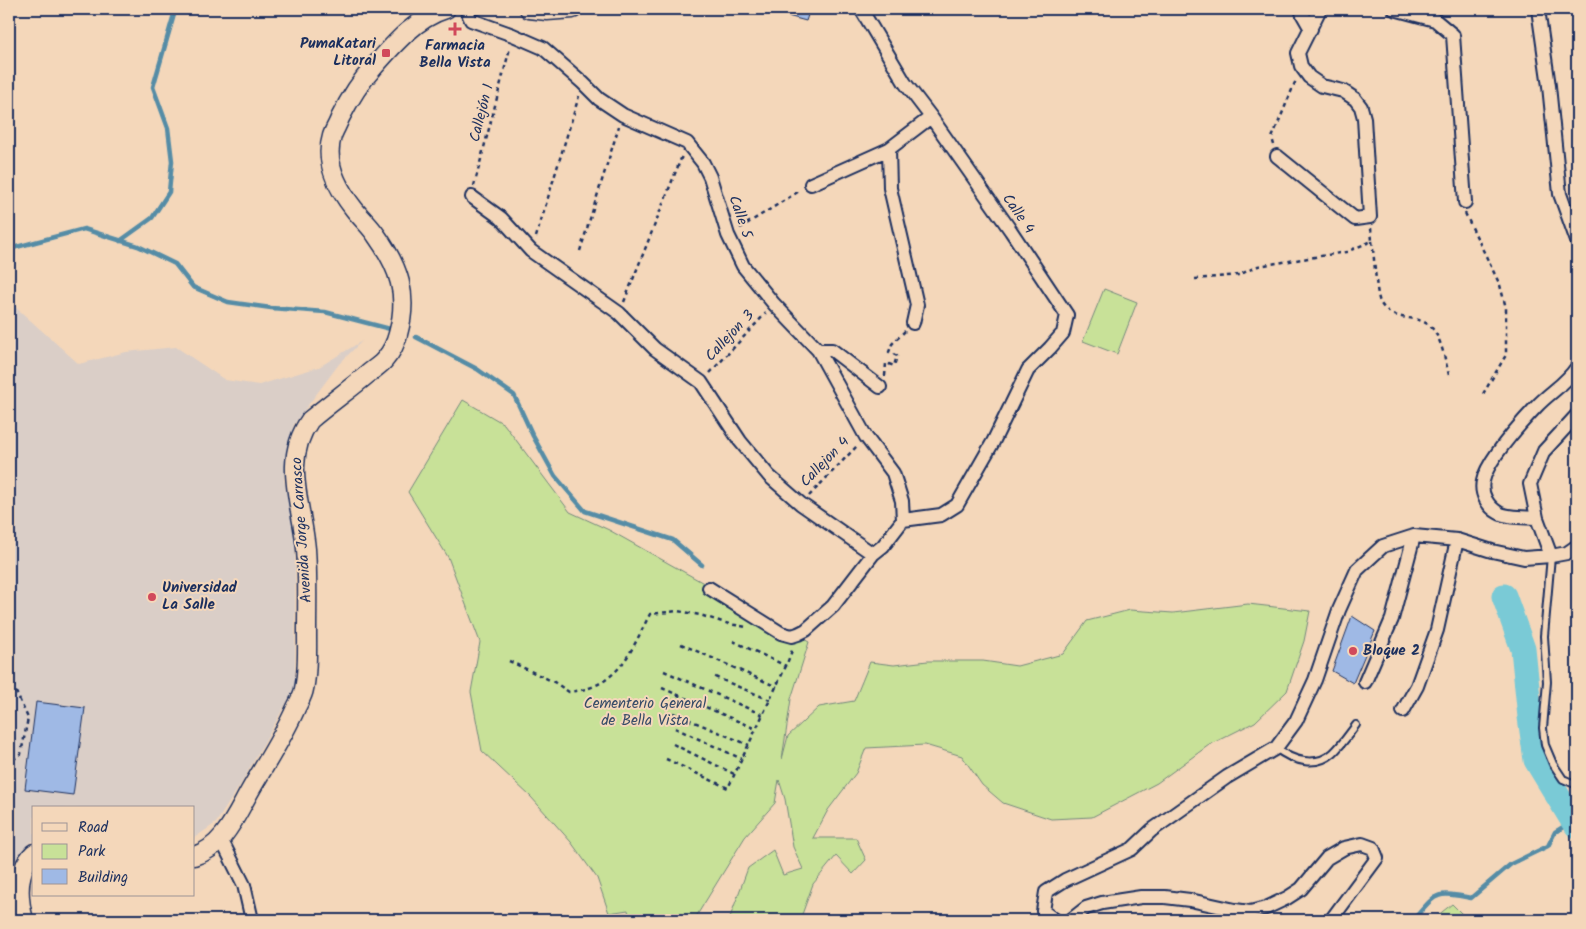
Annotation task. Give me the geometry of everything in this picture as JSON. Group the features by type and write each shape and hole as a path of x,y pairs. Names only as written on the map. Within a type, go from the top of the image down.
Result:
{"main road":[{"name":"Avenida Jorge Carrasco","path":"195,856 203,854 221,839 280,740 304,690 307,659 308,571 305,532 296,492 296,450 299,440 310,420 386,359 395,343 402,316 403,298 401,282 390,256 376,234 346,198 335,179 330,161 332,137 353,94 375,65 417,24 434,13 446,9"},
{"path":"529,9 547,11 573,9"},
{"path":"24,920 20,904 20,885 26,863 32,856"}],"street":[{"name":"Calle 5","path":"466,9 471,20 514,35 543,48 584,83 599,99 623,115 687,143 703,163 710,177 728,235 743,266 774,304 818,350 866,437 893,473 902,501 903,520"},
{"name":"Calle 4","path":"861,9 905,83 1011,231 1067,316 1063,333 1028,370 993,442 957,505 941,514 903,520"},
{"path":"1302,9 1303,15 1311,29"},
{"path":"1277,156 1355,219 1370,217 1364,118 1361,108 1355,99 1343,91 1322,86 1309,78 1301,66 1298,53 1320,9"},
{"path":"1394,9 1435,20 1453,35 1464,202"},
{"path":"1538,9 1549,86 1560,194 1577,241"},
{"path":"811,184 889,149 931,117"},
{"path":"889,149 890,188 917,304 913,323"},
{"path":"472,197 501,218 531,251 619,313 655,349 701,382 740,441 769,476 801,504 873,554"},
{"path":"818,350 832,350 880,387"},
{"path":"1537,518 1500,514 1488,504 1484,497 1483,482 1494,456 1537,406 1570,378 1577,367"},
{"path":"1551,556 1537,518 1530,484 1544,451 1577,415"},
{"path":"710,588 781,633 792,636 798,634 806,630 833,606 873,554 883,546 903,520"},
{"path":"1055,920 1043,910 1046,892 1065,880 1132,848 1152,830 1227,777 1276,748 1296,721 1315,680 1339,610 1356,570 1384,546 1414,536 1456,540 1524,558 1567,553 1577,546"},
{"path":"1365,682 1392,618 1414,536"},
{"path":"1403,712 1417,686 1437,630 1456,540"},
{"path":"221,839 244,885 252,920"},
{"path":"1069,920 1086,908 1102,903 1141,897 1190,900 1250,912 1266,908 1301,889 1327,858 1344,848 1362,844 1373,848 1377,858 1331,920"}],"lane":[{"path":"1551,556 1544,636 1547,682 1543,728 1545,745 1553,764 1563,779 1577,785"},
{"path":"1276,748 1281,753 1295,759 1310,762 1318,761 1332,754 1356,725"}],"path":[{"name":"Callejón 1","path":"472,197 514,35"},
{"path":"531,251 584,83"},
{"path":"1277,156 1272,138 1289,98"},
{"path":"580,251 623,115"},
{"path":"619,313 687,143"},
{"path":"728,235 811,184"},
{"path":"1464,202 1464,211 1500,285 1506,308 1506,354 1483,394"},
{"path":"1370,217 1379,300 1385,309 1397,316 1421,320 1431,326 1442,345 1449,375"},
{"path":"1195,279 1239,276 1258,266 1346,252 1372,241"},
{"name":"Callejon 3","path":"701,382 774,304"},
{"path":"880,387 884,384 886,362 894,366 898,356 889,352 892,344 913,323"},
{"name":"Callejon 4","path":"801,504 866,437"},
{"path":"9,603 14,620 9,663"},
{"path":"509,661 554,682 569,692 589,688 618,671 650,614 678,611 755,629"},
{"path":"666,759 728,788 777,687 798,634"},
{"path":"733,641 786,666"},
{"path":"681,644 777,687"},
{"path":"664,671 763,715"},
{"path":"9,677 28,718 21,754 10,762"},
{"path":"715,677 770,700"},
{"path":"662,688 756,729"},
{"path":"673,713 749,745"},
{"path":"675,728 742,759"},
{"path":"673,744 735,774"}],"shaded area":[{"name":"Universidad La Salle","path":"9,302 79,364 126,352 176,347 225,380 259,385 319,367 362,341 339,364 294,424 286,454 284,480 295,536 295,683 293,691 242,782 216,823 195,837 195,806 32,806 32,842 19,854 12,867 9,882"}],"green space":[{"path":"1104,289 1137,302 1117,354 1083,341"},
{"name":"Cementerio General de Bella Vista","path":"463,400 504,424 570,512 609,530 809,642 791,699 782,759 788,736 819,707 854,701 870,662 894,665 928,661 983,661 1017,666 1063,654 1087,621 1130,610 1173,613 1248,604 1310,611 1304,641 1287,691 1255,722 1209,745 1157,783 1092,817 1051,819 1003,803 982,785 962,756 925,745 866,748 856,773 828,810 813,838 856,838 866,860 853,874 836,856 813,884 800,920 729,920 748,868 773,850 783,875 803,869 793,847 785,799 779,780 775,803 745,837 694,920 630,920 628,910 609,913 597,878 571,842 531,797 482,751 471,692 480,642 448,557 408,492"},
{"path":"1452,904 1464,916 1463,920 1432,920"}],"building":[{"path":"773,9 810,9 806,21 773,12"},
{"name":"Bloque 2","path":"1352,616 1375,631 1353,683 1332,671"},
{"path":"36,702 85,708 73,795 25,789"}],"waterway":[{"path":"120,241 152,218 169,192 172,161 168,128 153,87 177,9"},
{"path":"9,249 84,229 138,246 175,264 193,287 228,302 271,308 325,312 394,330"},
{"path":"416,337 477,369 514,395 533,436 555,476 585,511 673,540 702,565"},
{"path":"1504,596 1523,649 1536,760 1577,826"},
{"path":"1413,920 1437,896 1450,895 1471,898 1511,864 1548,846 1555,832 1573,821"}],"place":[{"name":"Farmacia Bella Vista","path":"455,29"},
{"name":"PumaKatari Litoral","path":"386,53"},
{"name":"Universidad La Salle","path":"152,597"},
{"name":"Bloque 2","path":"1353,651"}]}
